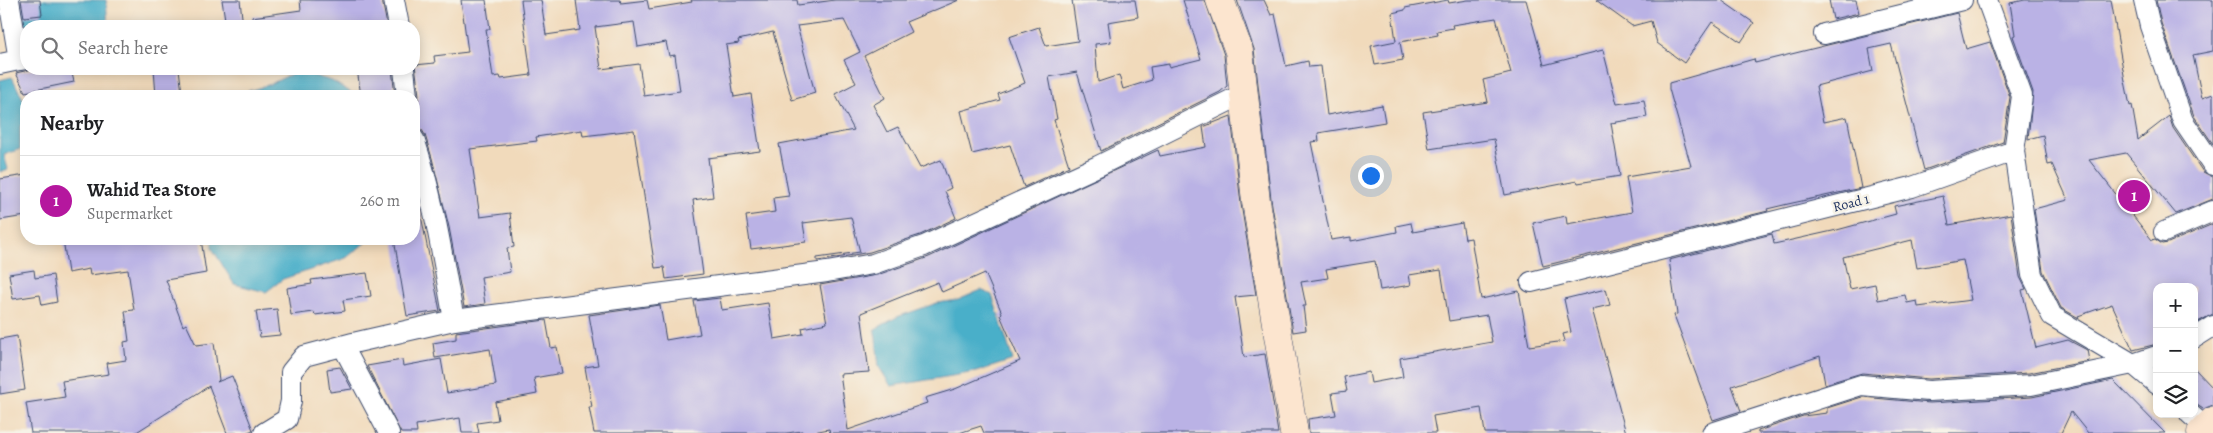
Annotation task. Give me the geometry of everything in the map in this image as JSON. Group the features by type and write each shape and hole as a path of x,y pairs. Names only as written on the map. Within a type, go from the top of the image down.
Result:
{"street":[{"path":"9,0 15,61"},
{"path":"394,0 398,20"},
{"path":"1220,0 1239,52 1256,201 1294,433"},
{"path":"1824,34 1962,0"},
{"path":"1987,0 2022,96 2014,151 2032,275 2052,316 2133,364 2153,381"},
{"path":"2144,0 2150,26 2183,121 2213,165"},
{"path":"405,75 406,90"},
{"path":"264,433 287,419 291,400 291,372 297,362 304,356 454,320 827,272 873,264 924,246 1098,166 1243,94"},
{"name":"Road 1","path":"1531,282 1912,187 2014,151"},
{"path":"420,158 440,240 454,320"},
{"path":"2164,232 2213,211"},
{"path":"2198,335 2213,326"},
{"path":"346,346 346,352 389,433"},
{"path":"1712,433 1861,385 1929,391 2031,385 2133,364 2153,357"}],"water":[{"path":"25,0 106,0 108,20 24,20 22,9"},
{"path":"289,75 312,75 332,81 347,90 252,90"},
{"path":"12,77 20,93 20,149 4,155 8,169 0,172 0,80"},
{"path":"212,245 362,245 346,258 283,279 266,292 234,284"},
{"path":"981,290 992,295 1013,360 976,372 891,386 879,367 875,329 897,317 937,303 958,300"}],"building":[{"path":"21,0 40,0 42,15 24,17"},
{"path":"222,0 240,0 242,20 225,20"},
{"path":"300,0 382,0 386,20 252,20 252,17 301,10"},
{"path":"461,0 486,0 490,29 486,29 493,77 500,76 501,79 531,75 521,0 541,0 546,35 580,30 576,0 620,0 621,3 647,0 649,9 692,2 691,0 797,0 798,5 835,0 959,0 906,22 911,32 864,56 885,98 873,105 887,132 898,127 920,168 941,160 951,188 945,191 956,218 920,235 870,252 825,260 817,261 817,258 860,252 851,217 803,223 806,242 751,249 746,216 775,212 773,198 789,196 779,144 854,130 835,94 856,83 844,60 860,52 844,20 797,26 815,93 792,100 773,32 738,40 739,43 726,45 734,97 751,94 760,151 708,158 713,197 693,200 703,274 666,279 664,267 655,268 634,130 583,136 582,130 536,137 537,141 470,149 480,217 510,213 514,247 507,248 510,272 481,277 485,304 464,307 449,227 432,158 425,135 420,129 420,90 418,90 416,75 420,75 420,64 435,63 434,56 468,52","holes":["634,22 638,47 666,42 669,56 675,55 680,91 644,96 639,64 601,69 595,27"]},
{"path":"1072,0 1135,0 1138,17 1108,22 1111,42 1095,44 1098,82 1119,75 1123,89 1152,80 1150,67 1169,64 1169,67 1201,59 1183,0 1205,0 1224,55 1227,86 1220,92 1101,151 1077,72 1049,77 1057,119 1054,120 1069,166 1024,187 1010,145 972,154 961,111 1000,100 998,94 1025,83 1009,37 1039,27 1046,46 1078,41"},
{"path":"1237,0 1264,0 1271,15 1275,14 1286,66 1308,61 1309,67 1321,66 1327,115 1382,105 1385,122 1318,133 1319,141 1311,142 1331,240 1351,237 1351,241 1397,232 1396,226 1411,223 1413,232 1462,223 1465,239 1471,238 1481,299 1519,291 1529,346 1565,341 1563,334 1571,332 1564,299 1606,289 1610,305 1592,309 1626,433 1485,433 1481,408 1433,416 1436,433 1309,433 1308,419 1336,415 1332,393 1347,391 1344,377 1369,372 1371,383 1403,377 1400,358 1492,342 1487,315 1449,321 1441,270 1409,275 1411,285 1380,290 1375,261 1326,269 1328,278 1301,282 1306,306 1303,306 1306,330 1293,332 1271,199 1254,49"},
{"path":"1448,0 1449,3 1468,0 1526,0 1544,65 1603,50 1617,104 1644,100 1647,117 1611,123 1620,176 1578,183 1577,181 1505,195 1494,139 1429,149 1423,112 1488,102 1483,80 1511,73 1496,18 1452,25 1453,28 1437,31 1438,35 1400,42 1403,60 1375,65 1371,46 1396,41 1392,13 1405,10 1405,8"},
{"path":"1596,0 1721,0 1754,23 1741,42 1712,22 1684,63 1657,43 1651,21 1632,26"},
{"path":"1829,0 1856,0 1859,13 1833,19"},
{"path":"2025,0 2111,0 2125,81 2130,106 2132,105 2138,140 2169,116 2173,128 2203,172 2213,177 2213,199 2176,214 2126,153 2089,160 2152,240 2155,239 2162,244 2168,243 2213,224 2213,314 2198,322 2198,283 2153,283 2153,345 2133,350 2112,304 2078,316 2079,318 2061,308 2043,271 2034,209 2068,200 2052,164 2048,165 2043,135 2028,139 2033,92 2013,36 2015,35 2010,3"},
{"path":"2156,0 2213,0 2213,51 2193,55 2202,98 2213,94 2213,144 2194,116 2161,23"},
{"path":"1957,13 1966,49 1990,42 2010,97 2003,142 1924,170 1891,44 1869,49 1873,71 1816,86 1823,122 1847,117 1861,188 1767,209 1768,211 1543,266 1533,223 1566,216 1567,224 1632,212 1626,177 1691,166 1669,89 1669,83 1754,59 1755,63"},
{"path":"20,72 20,75 72,75 74,82 35,90 24,90 16,73"},
{"path":"154,75 180,75 182,90 156,90"},
{"path":"358,75 393,75 394,90 360,90"},
{"path":"1231,116 1241,204 1256,295 1235,297 1244,357 1265,354 1278,433 984,433 981,426 959,433 830,433 829,429 808,433 802,433 802,431 787,433 594,433 589,407 592,407 585,367 598,365 589,315 660,305 666,340 700,334 694,301 720,298 722,310 768,303 774,339 803,334 802,328 827,323 820,285 877,275 929,257 1158,150 1160,156 1206,147 1203,127","holes":["985,273 1002,313 1000,315 1020,361 955,389 925,398 927,403 848,430 840,374 869,372 861,313 938,282 942,292"]},
{"path":"20,176 20,217 0,220 0,179"},
{"path":"1943,196 1949,225 2011,214 2020,277 2026,289 2022,290 2036,348 2068,340 2087,350 2089,361 2029,373 1929,379 1862,373 1825,384 1820,356 1732,386 1741,411 1713,420 1674,315 1677,314 1669,260 1772,234 1774,244 1837,230 1896,214 1894,206","holes":["1912,240 1917,268 1963,260 1971,300 1918,307 1917,301 1907,303 1905,295 1878,300 1875,284 1850,289 1843,257"]},
{"path":"420,210 440,311 407,316 395,245 420,245"},
{"path":"64,245 202,245 206,273 166,280 183,326 186,324 196,345 214,343 219,380 217,382 232,376 253,430 245,433 227,433 209,386 135,433 31,433 26,403 65,397 62,381 109,374 107,363 126,360 124,342 129,341 125,311 134,310 128,270 90,275 89,269 68,273"},
{"path":"34,270 35,278 53,275 57,302 42,305 40,295 13,299 9,274"},
{"path":"367,273 371,296 343,300 345,311 315,315 314,312 291,315 287,288 312,284 311,280"},
{"path":"277,309 280,335 260,337 256,311"},
{"path":"546,320 551,348 557,347 562,373 534,378 537,394 495,402 498,420 477,423 479,433 462,433 460,418 416,425 417,433 401,433 367,366 402,360 403,366 441,359 447,393 496,385 490,349 435,358 433,343 456,339 456,332"},
{"path":"17,336 25,390 0,394 0,339"},
{"path":"340,367 352,389 330,392 327,369"},
{"path":"2198,372 2213,388 2213,405 2203,409 2198,406"},
{"path":"2113,380 2165,433 2088,433 2071,412 2061,433 1758,433 1758,431 1803,416 1827,413 1827,408 1862,397 1930,403 2032,397"}],"place":[{"name":"Wahid Tea Store","path":"2134,196"}]}
